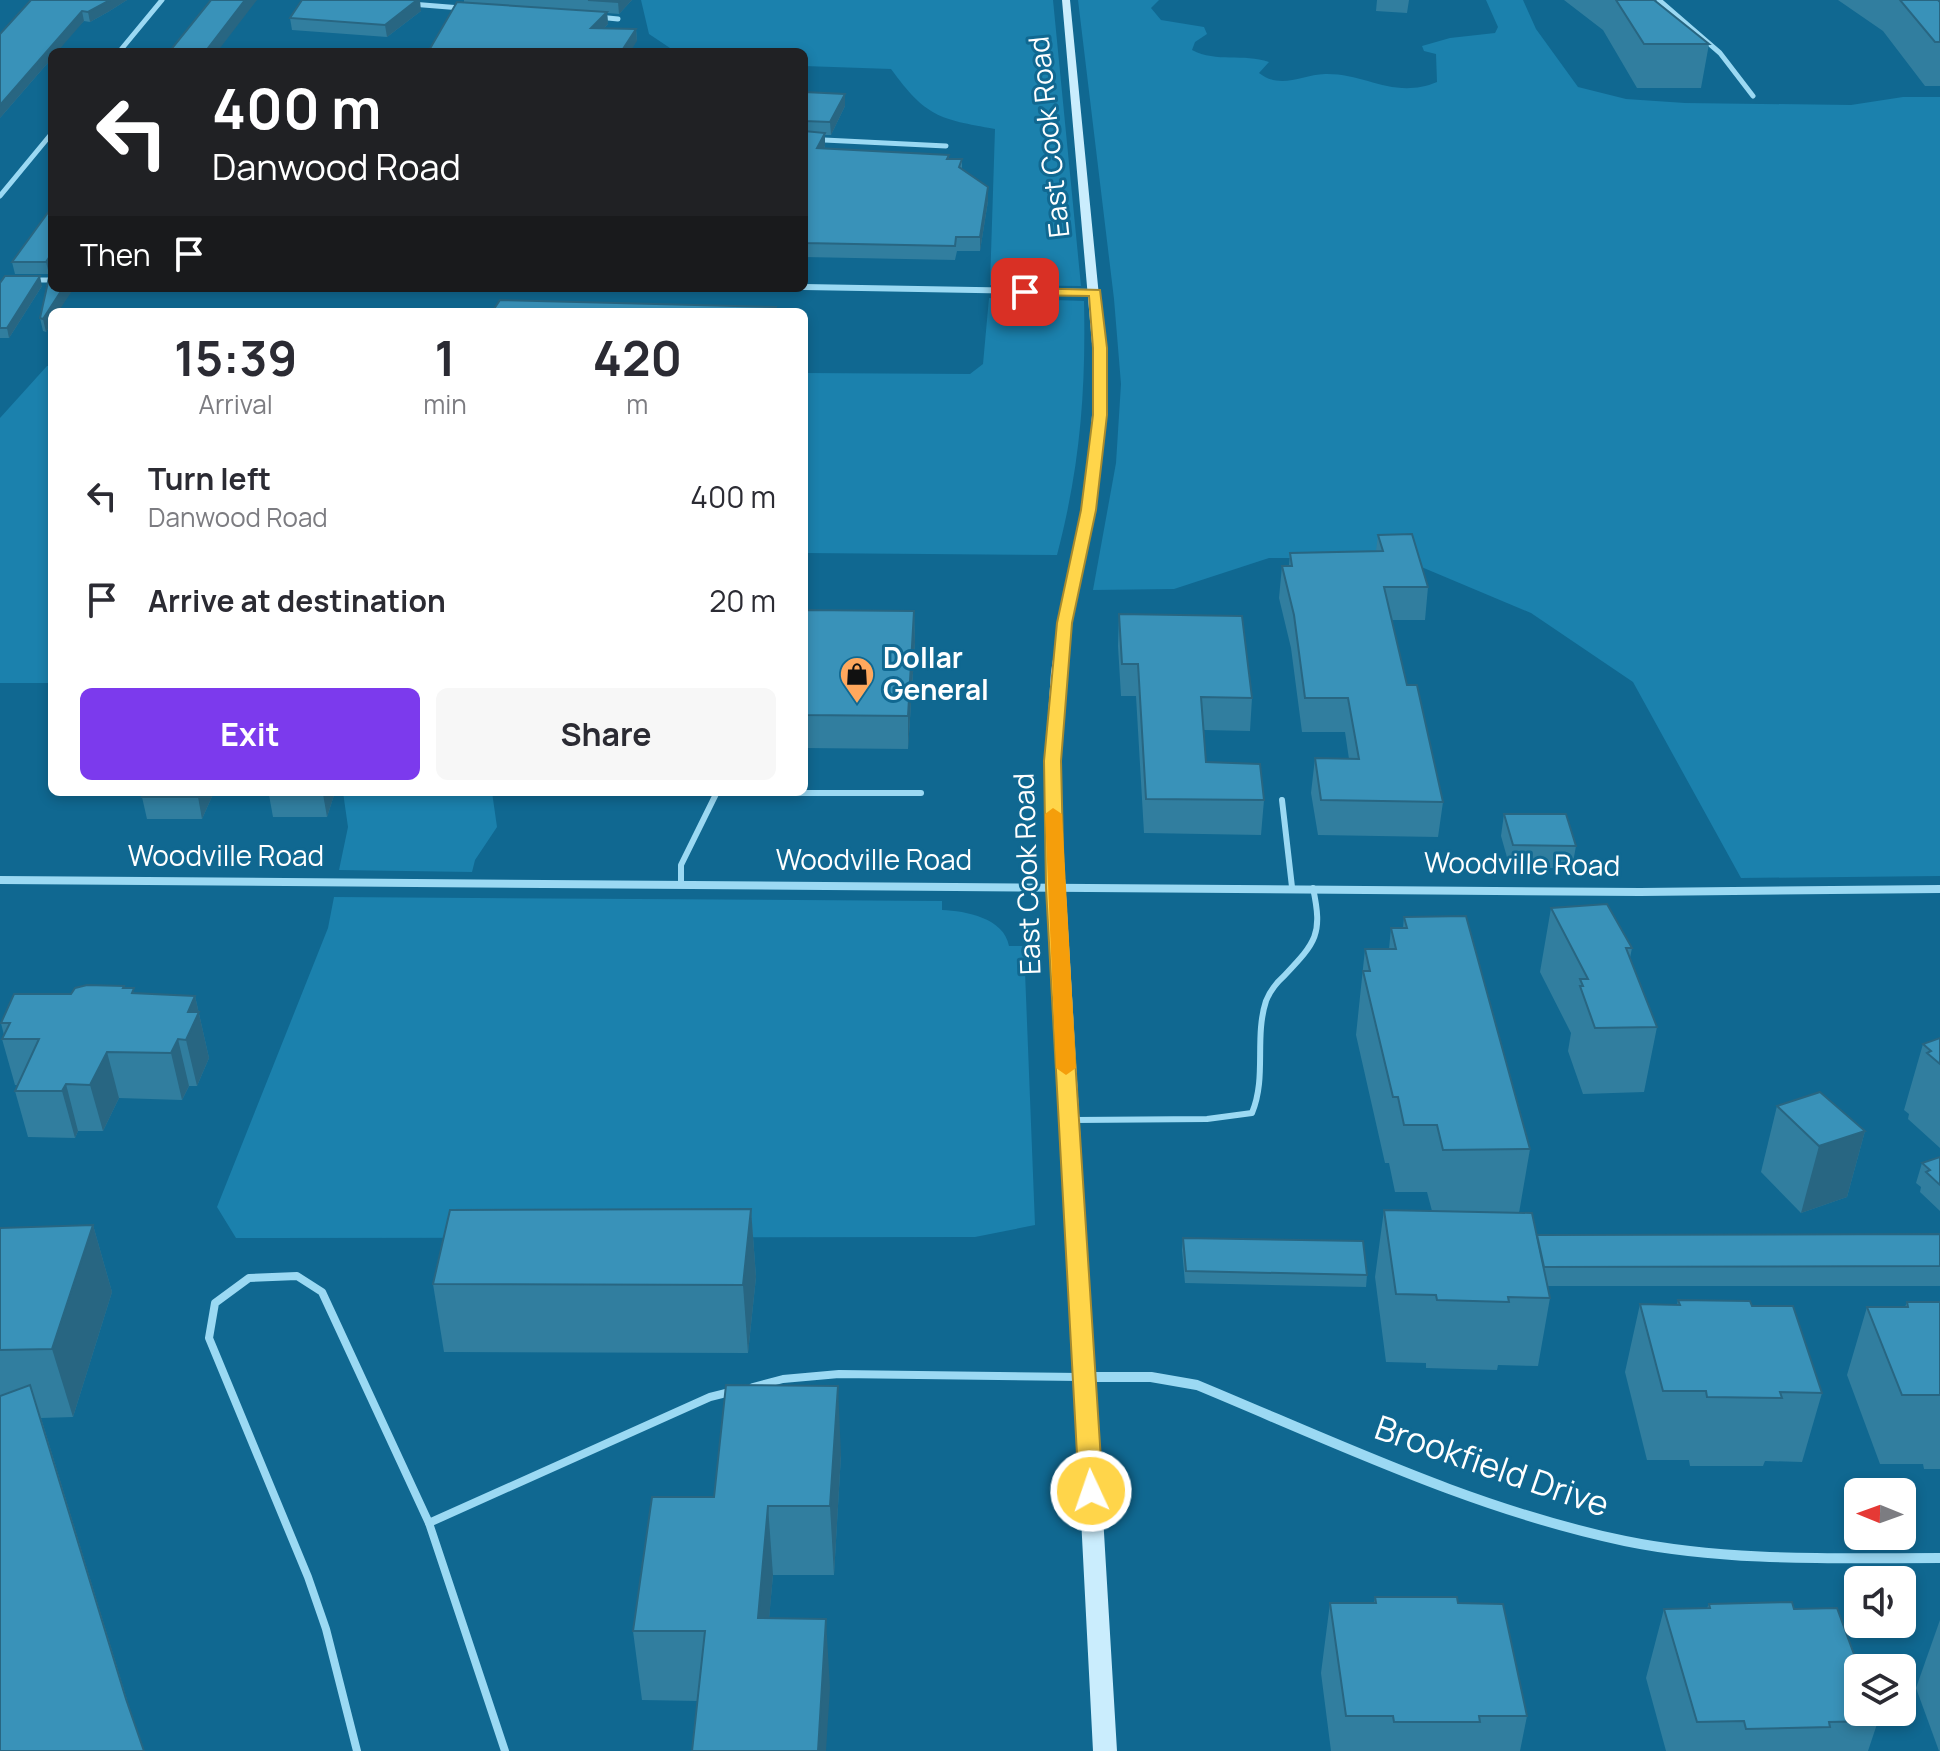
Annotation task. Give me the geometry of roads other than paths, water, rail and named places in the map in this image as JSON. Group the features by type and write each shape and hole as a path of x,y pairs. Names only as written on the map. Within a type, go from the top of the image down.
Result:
{"main road":[{"name":"East Cook Road","path":"1066,0 1101,363 1100,415 1089,510 1065,623 1052,761 1055,888 1105,1751"}],"street":[{"path":"122,48 162,0"},
{"path":"1659,0 1720,53 1753,96"},
{"path":"407,4 467,8"},
{"path":"588,17 618,19"},
{"path":"0,196 48,138"},
{"path":"808,139 946,146"},
{"path":"26,280 48,280"},
{"path":"808,287 1095,292"},
{"name":"Woodville Road","path":"0,880 1292,887 1640,892 1940,889"},
{"name":"Brookfield Drive","path":"1085,1377 1151,1377 1197,1385 1461,1492 1538,1519 1626,1541 1721,1553 1940,1558"}],"lane":[{"path":"808,792 921,793"},
{"path":"681,885 681,865 715,796"},
{"path":"1282,800 1292,887"},
{"path":"1069,1120 1207,1119 1252,1113 1259,1099 1259,1044 1265,1001 1284,974 1309,950 1319,927 1313,888"},
{"path":"357,1751 326,1629 308,1577 209,1338 215,1303 249,1278 297,1276 322,1292 429,1523 505,1751"},
{"path":"429,1523 710,1397 783,1379 839,1374 1085,1377"}],"place":[{"name":"Dollar General","path":"857,705"}]}
